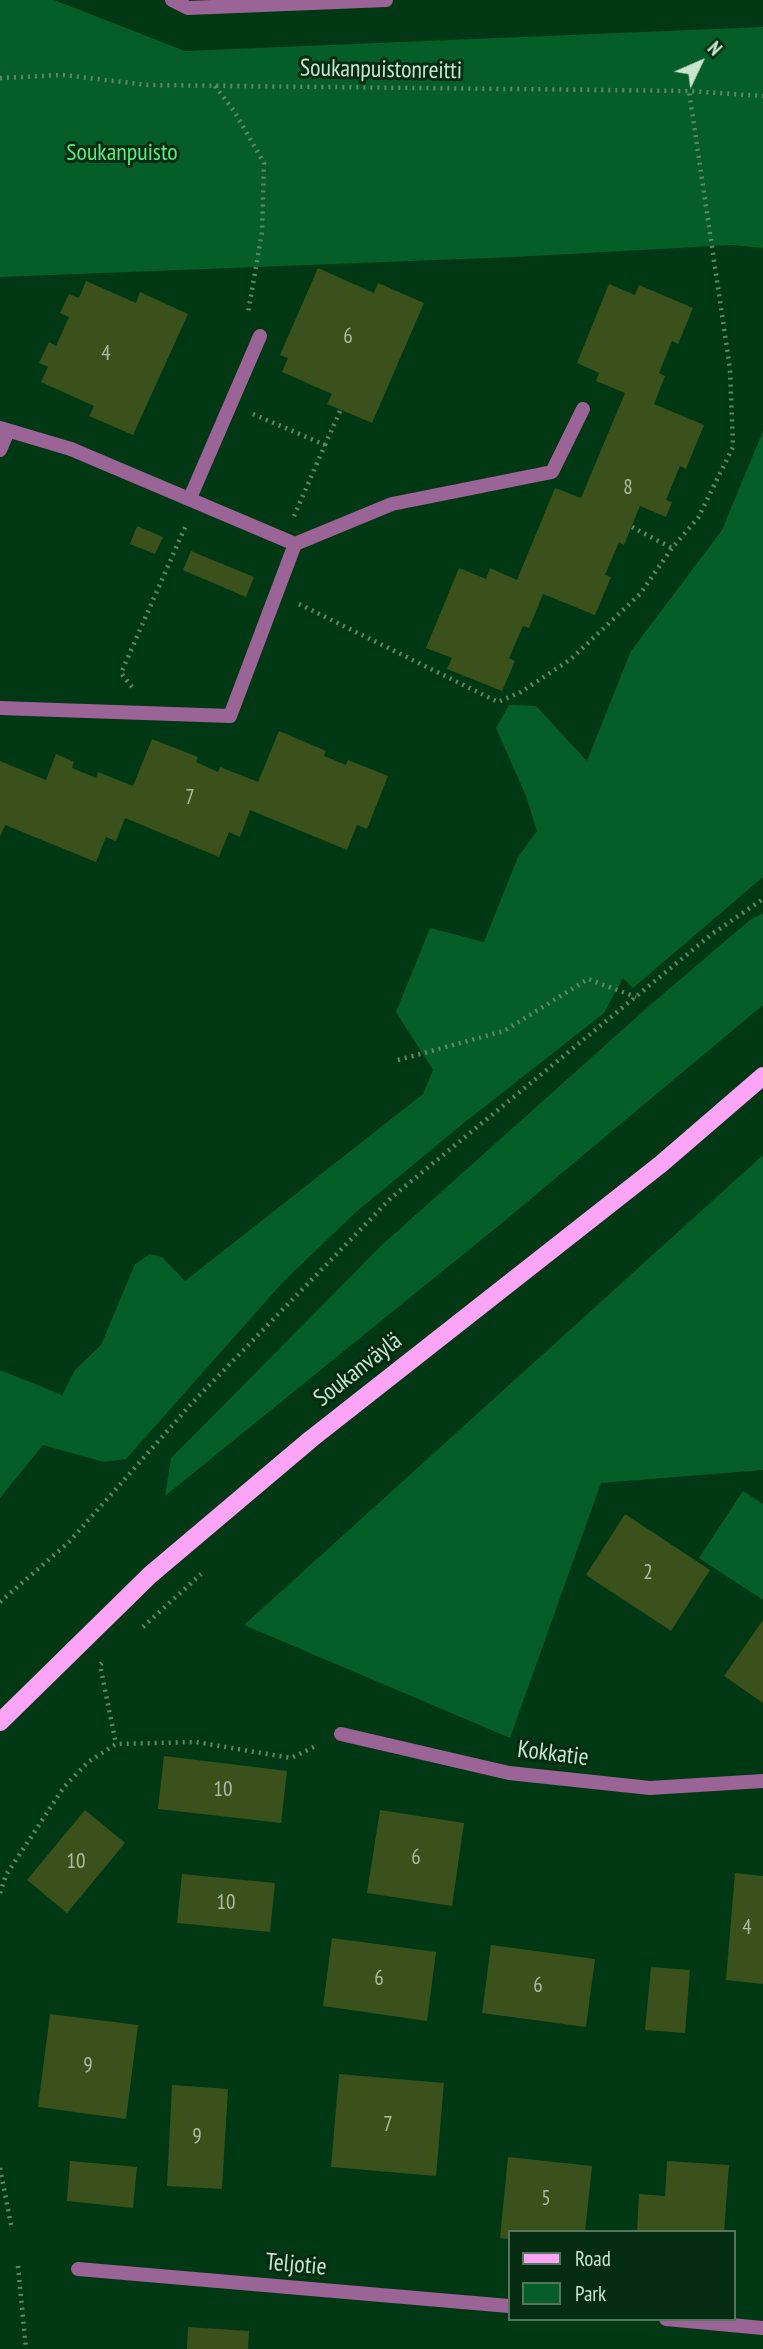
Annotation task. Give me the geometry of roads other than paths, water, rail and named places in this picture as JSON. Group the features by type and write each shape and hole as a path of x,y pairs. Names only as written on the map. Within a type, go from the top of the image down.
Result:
{"main road":[{"name":"Soukanväylä","path":"0,1721 150,1575 210,1524 311,1439 661,1164 763,1076"}],"street":[{"path":"172,0 188,8 386,0"},
{"path":"194,500 260,336"},
{"path":"0,450 4,429 71,449 289,542 392,504 552,472 583,410"},
{"path":"0,708 230,716 277,592 289,542"},
{"name":"Kokkatie","path":"341,1734 509,1773 650,1788 763,1781"},
{"name":"Teljotie","path":"78,2269 508,2306"},
{"path":"688,2321 763,2328"}],"park label":[{"name":"Soukanpuisto","path":"122,153"}]}
